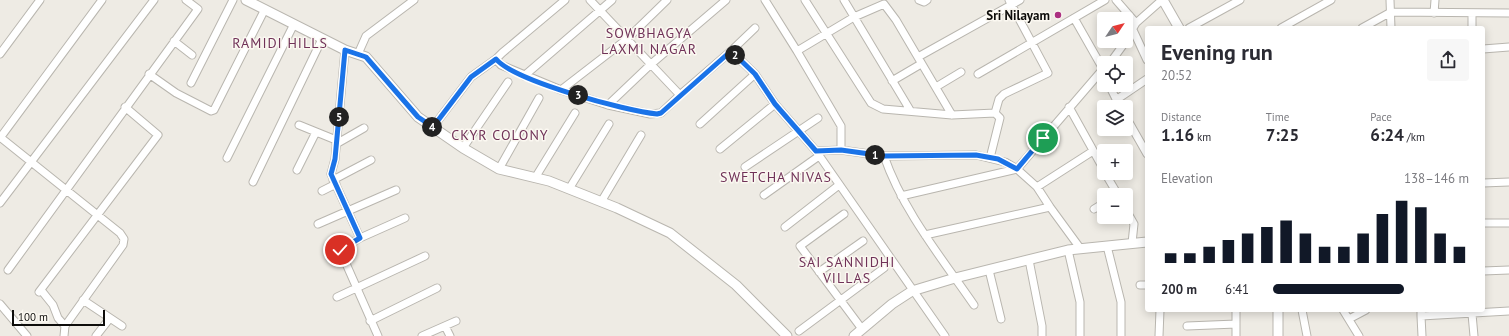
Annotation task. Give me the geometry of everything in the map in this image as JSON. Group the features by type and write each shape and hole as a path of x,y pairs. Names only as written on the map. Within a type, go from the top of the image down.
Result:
{"street":[{"path":"0,54 40,0"},
{"path":"64,336 65,326 123,245 124,239 98,216 0,137 102,0"},
{"path":"0,203 154,0"},
{"path":"8,270 65,189 198,9 186,0"},
{"path":"190,83 233,0"},
{"path":"246,0 345,50 366,57 418,117 463,148 499,169 535,178 569,189 670,233 736,285 787,336"},
{"path":"358,54 366,36 414,0"},
{"path":"433,127 471,77 496,59 565,0"},
{"path":"590,0 680,95"},
{"path":"524,76 612,0"},
{"path":"561,90 627,39 668,0"},
{"path":"608,104 650,65 726,0"},
{"path":"765,0 841,126 841,150"},
{"path":"805,0 825,34 871,103 883,109 910,110 952,115 995,113 1000,118 990,158"},
{"path":"844,0 910,110"},
{"path":"797,51 854,16 882,2 891,0"},
{"path":"892,81 919,60 1010,2 1020,0"},
{"path":"978,74 1105,0"},
{"path":"1116,0 1136,23"},
{"path":"1145,56 1133,30 1136,23 1163,0 1178,26"},
{"path":"1193,26 1240,0"},
{"path":"1390,0 1392,26"},
{"path":"1434,13 1435,0"},
{"path":"1285,26 1329,1"},
{"path":"882,2 952,115"},
{"path":"995,113 999,99 1004,94 1048,73 1033,42 1010,2"},
{"path":"149,74 176,93 211,112 214,110 265,9"},
{"path":"1366,26 1391,12 1509,13"},
{"path":"1472,13 1472,26"},
{"path":"1074,18 1097,58"},
{"path":"227,158 294,24"},
{"path":"496,59 501,65 524,76 561,90 608,104 657,114 661,113 755,28"},
{"path":"253,182 322,39"},
{"path":"174,41 192,55"},
{"path":"1485,48 1509,47"},
{"path":"345,50 336,142 331,174 349,210 360,238"},
{"path":"731,51 755,74 775,104 798,129 817,154 945,336"},
{"path":"936,87 962,72"},
{"path":"700,124 755,74"},
{"path":"902,196 1017,169 1069,107 1097,77"},
{"path":"1112,92 1116,100 1145,80"},
{"path":"463,148 508,82"},
{"path":"499,169 539,98"},
{"path":"720,149 775,104"},
{"path":"65,326 58,318 53,305 40,291 158,135 125,107"},
{"path":"1069,107 1097,158"},
{"path":"535,178 575,113"},
{"path":"745,167 798,129 818,118"},
{"path":"569,189 609,124"},
{"path":"299,125 336,142"},
{"path":"336,142 364,128"},
{"path":"1133,129 1145,150"},
{"path":"297,170 316,132"},
{"path":"601,202 641,135"},
{"path":"764,195 817,154 841,150 884,156 976,155 1005,162 1017,169 1038,187 1050,207 1080,248"},
{"path":"1038,187 1093,151"},
{"path":"884,156 893,183 925,235 974,305"},
{"path":"322,191 371,160"},
{"path":"1485,183 1509,182"},
{"path":"785,226 839,185"},
{"path":"318,224 396,190"},
{"path":"925,235 1050,207"},
{"path":"844,214 800,246 862,329"},
{"path":"378,336 370,321 340,250 360,238 405,218"},
{"path":"1132,243 1133,222"},
{"path":"1485,223 1509,222"},
{"path":"819,272 863,242"},
{"path":"854,336 892,304 912,291 955,278 1068,250 1145,242"},
{"path":"1107,246 1121,302 1121,336"},
{"path":"1068,250 1080,302 1080,336"},
{"path":"337,297 425,256"},
{"path":"1029,260 1042,326 1042,336"},
{"path":"799,331 884,268"},
{"path":"989,270 1001,319"},
{"path":"1485,271 1509,270"},
{"path":"370,321 436,288"},
{"path":"83,300 122,326"},
{"path":"0,304 27,336"},
{"path":"1422,336 1421,313 1472,314 1509,311"},
{"path":"1159,336 1160,312"},
{"path":"1236,312 1236,336"},
{"path":"1278,312 1278,336"},
{"path":"1302,312 1307,336"},
{"path":"1344,312 1359,336"},
{"path":"1349,319 1362,312"},
{"path":"1472,314 1474,336"},
{"path":"96,336 110,318"},
{"path":"422,336 456,321"},
{"path":"1187,326 1236,324"},
{"path":"445,326 450,336"}],"place":[{"name":"Sri Nilayam","path":"1058,15"}],"district":[{"name":"SOWBHAGYA LAXMI NAGAR","path":"649,42"},
{"name":"RAMIDI HILLS","path":"280,43"},
{"name":"CKYR COLONY","path":"500,135"},
{"name":"SWETCHA NIVAS","path":"776,177"},
{"name":"SAI SANNIDHI VILLAS","path":"847,270"}],"route":[{"path":"340,250 360,238 349,210 331,174 335,159 345,50 366,57 418,117 433,127 444,112 449,108 471,77 487,64 496,59 501,65 524,76 561,90 608,104 650,114 657,114 661,113 731,51 755,74 775,104 816,151 841,150 884,156 976,155 998,159 1017,169 1043,138"}]}
